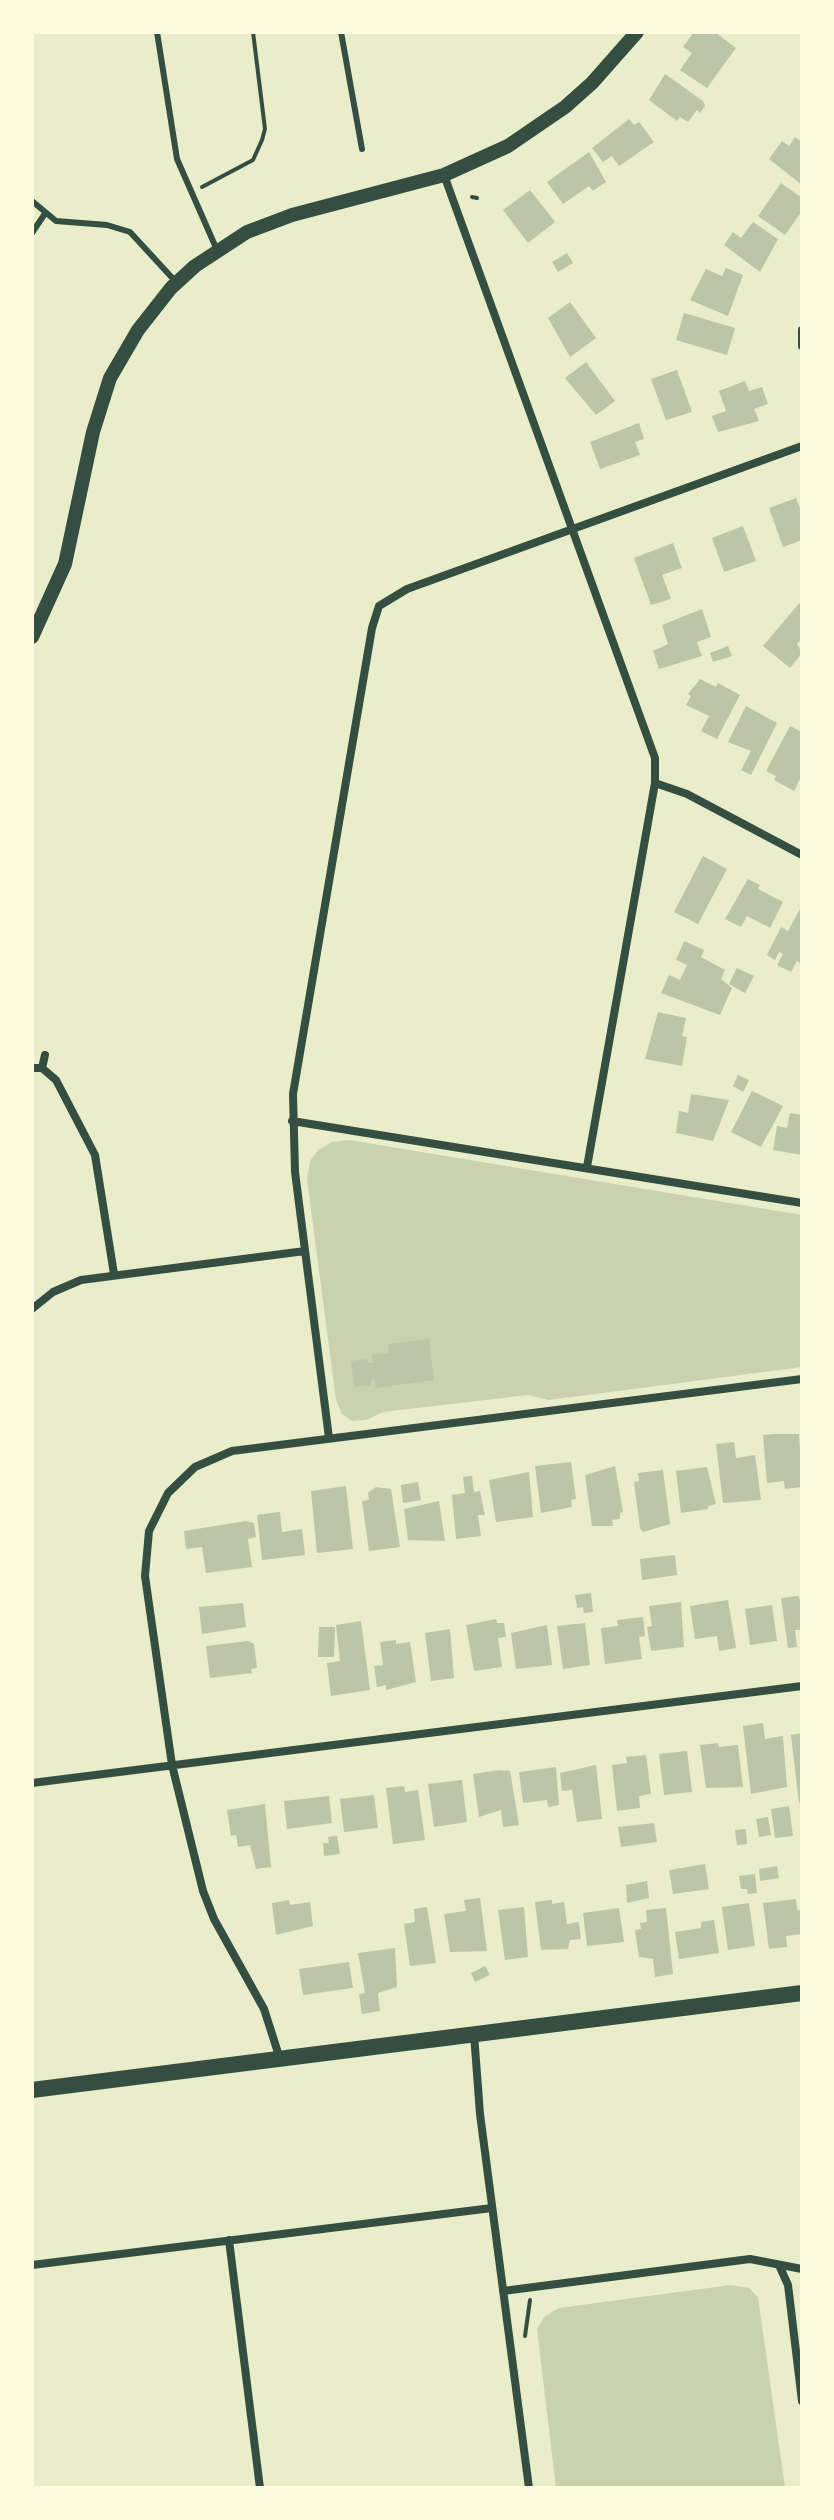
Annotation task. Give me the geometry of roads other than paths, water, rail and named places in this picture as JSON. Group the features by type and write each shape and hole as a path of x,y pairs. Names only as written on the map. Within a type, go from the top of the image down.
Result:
{"main road":[{"path":"32,2090 802,1993"}],"street":[{"path":"32,637 48,608 65,564 93,432 110,378 138,330 177,283 217,250 247,232 292,215 444,175 499,151 556,114 592,83 637,32"},
{"path":"444,175 651,744 655,783 587,1167"},
{"path":"802,330 802,346"},
{"path":"329,1438 292,1121 295,1070 372,628 379,606 407,589 802,446"},
{"path":"655,783 687,794 802,855"},
{"path":"45,1055 37,1068 56,1080 95,1155 114,1274"},
{"path":"292,1121 802,1203"},
{"path":"32,1309 68,1284 114,1274 305,1251"},
{"path":"280,2059 264,2009 214,1919 203,1891 172,1765 145,1576 147,1541 156,1513 180,1479 212,1458 232,1451 802,1379"},
{"path":"32,1783 802,1686"},
{"path":"474,2034 492,2208 529,2488"},
{"path":"32,2265 492,2208"},
{"path":"229,2240 260,2488"},
{"path":"503,2291 750,2259 802,2269"},
{"path":"779,2265 788,2285 802,2401"}],"lane":[{"path":"157,32 177,159 191,197 217,250"},
{"path":"341,32 362,149"},
{"path":"32,201 44,215 73,225 107,225 130,232 177,283"},
{"path":"32,233 44,215"}]}
